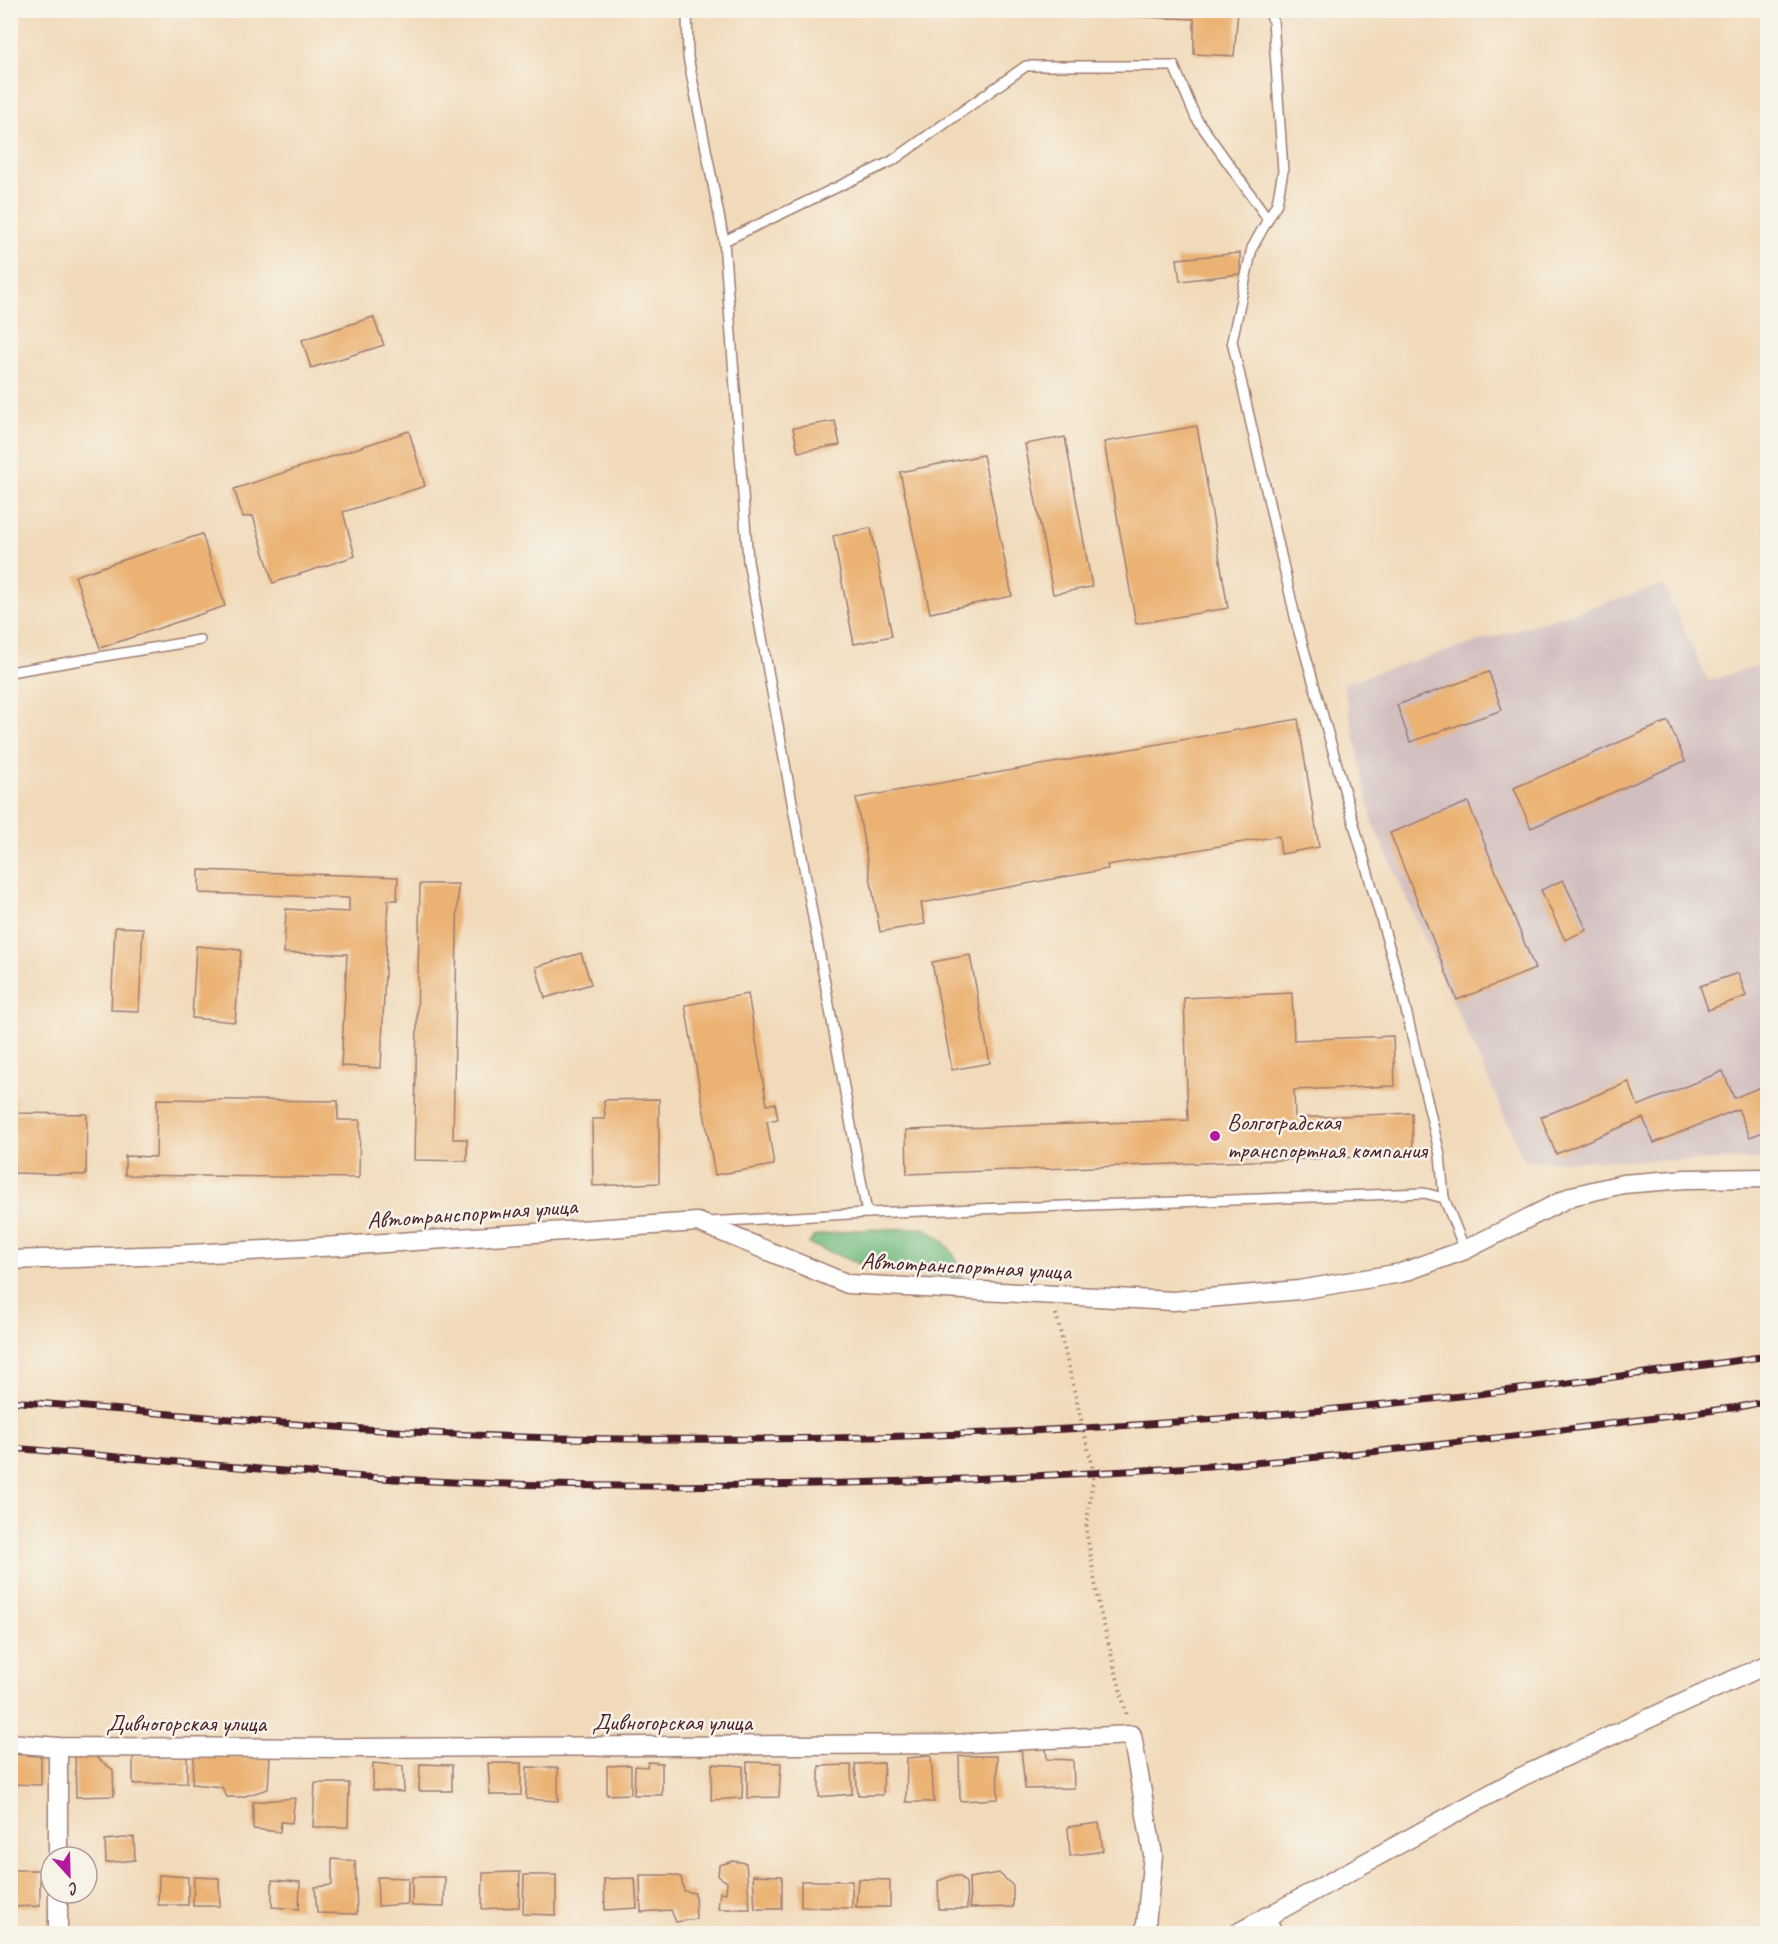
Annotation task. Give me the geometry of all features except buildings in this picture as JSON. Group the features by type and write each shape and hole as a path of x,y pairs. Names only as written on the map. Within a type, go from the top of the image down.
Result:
{"street":[{"name":"Автотранспортная улица","path":"10,1260 172,1255 340,1246 698,1222 848,1284 1173,1301 1299,1290 1401,1273 1465,1250 1572,1196 1613,1186 1686,1179 1767,1178"},
{"path":"1236,1934 1521,1777 1767,1664"},
{"name":"Дивногорская улица","path":"10,1743 58,1746 375,1748 938,1744 1132,1735"},
{"path":"1132,1735 1153,1855 1145,1934"},
{"path":"58,1746 58,1845"},
{"path":"58,1905 58,1934"},
{"path":"1265,1917 1274,1934"}],"lane":[{"path":"687,10 688,57 724,241 748,561 867,1213"},
{"path":"1268,10 1273,20 1283,171 1277,203 1252,248 1232,341 1297,625 1400,985 1440,1155 1444,1198 1465,1250"},
{"path":"724,241 892,161 1026,66 1174,66 1196,118 1268,219"},
{"path":"10,672 200,640"},
{"path":"698,1222 867,1213 1424,1193 1444,1198"}],"path":[{"path":"1053,1295 1065,1359 1094,1473 1086,1529 1099,1606 1132,1735"}],"shaded area":[{"path":"1663,585 1708,681 1767,663 1767,1157 1752,1160 1525,1161 1373,824 1343,683"}],"green space":[{"path":"925,1228 949,1248 962,1276 909,1273 858,1263 809,1244 814,1236 855,1230"}],"railway":[{"path":"10,1401 352,1428 489,1436 688,1439 947,1435 1206,1420 1335,1409 1464,1396 1768,1356"},
{"path":"10,1448 347,1476 482,1483 664,1486 838,1483 1118,1471 1298,1459 1518,1435 1739,1407 1768,1401"}],"place":[{"name":"Волгоградская транспортная компания","path":"1215,1136"}]}
